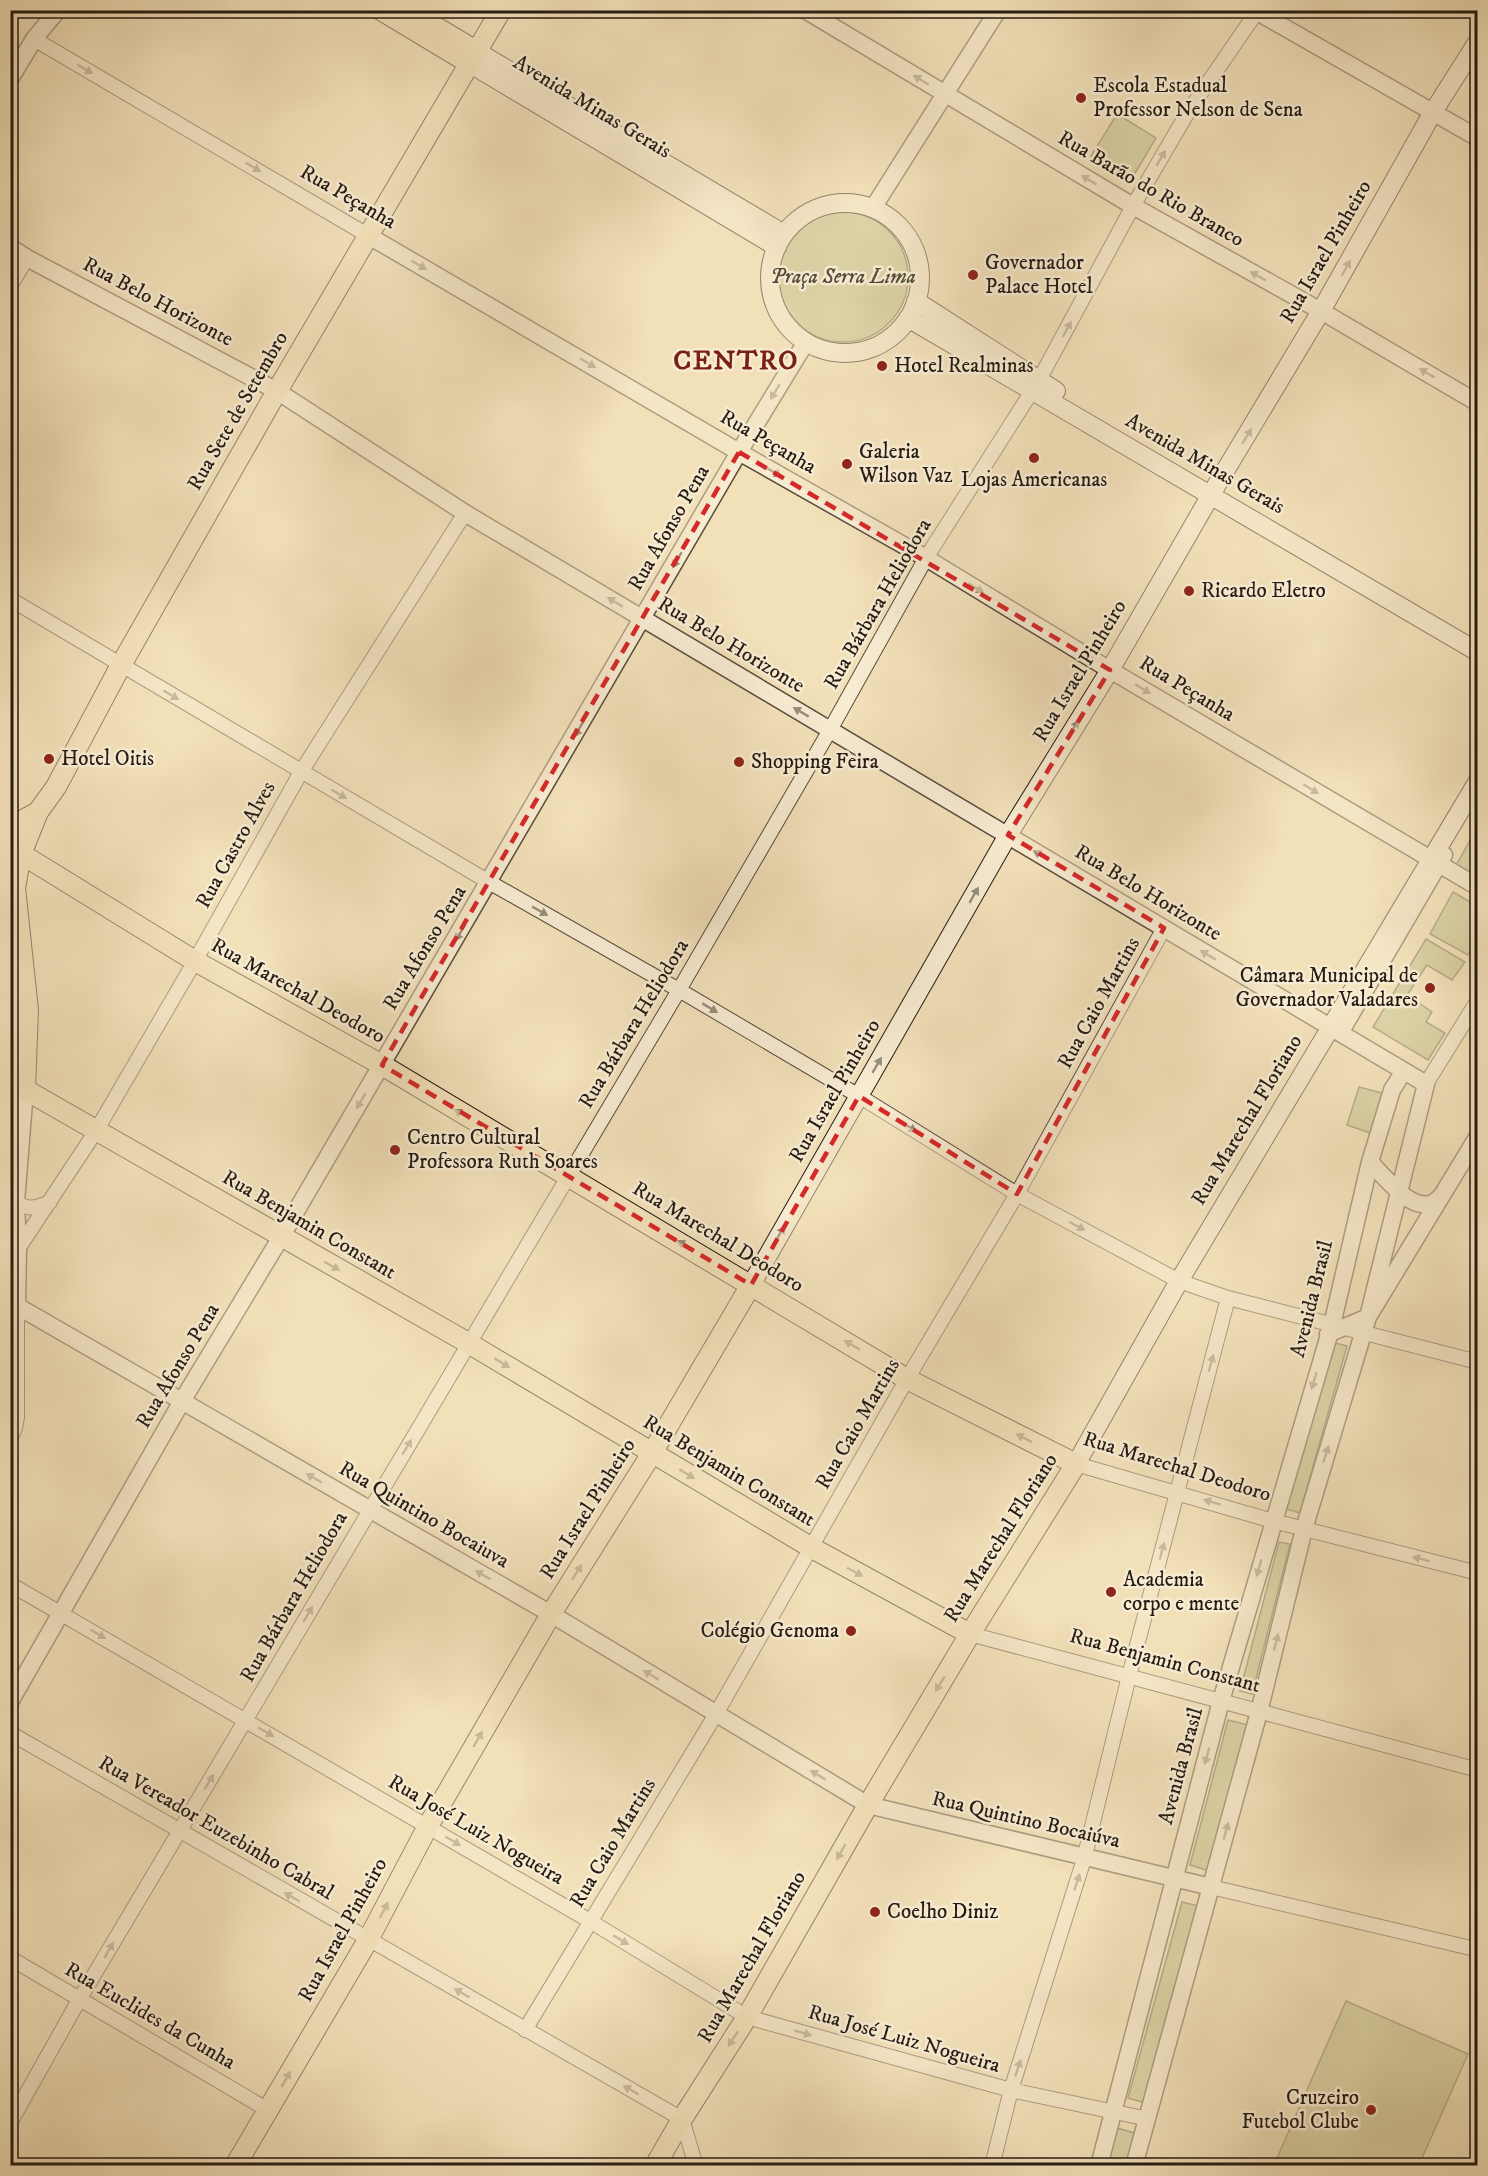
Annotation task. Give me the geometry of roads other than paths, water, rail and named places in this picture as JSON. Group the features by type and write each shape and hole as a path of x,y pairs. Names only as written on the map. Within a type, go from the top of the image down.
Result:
{"main road":[{"name":"Avenida Minas Gerais","path":"381,10 472,57 780,240"},
{"name":"Avenida Minas Gerais","path":"408,10 472,57"},
{"name":"Rua Sete de Setembro","path":"10,827 38,812 56,787 121,665 277,391 501,10"},
{"name":"Rua Israel Pinheiro","path":"235,2166 368,1940 428,1826 551,1614 652,1453 860,1096 1008,835 1110,670 1321,311 1433,112 1478,41"},
{"path":"849,203 873,208 893,220 908,236 917,256 920,279 916,301 908,318 896,333 880,344 862,351 842,353 824,350 806,342 790,329 778,312 771,293 770,272 780,240 802,216 824,206 849,203"},
{"name":"Avenida Minas Gerais","path":"916,301 1036,386"},
{"name":"Avenida Minas Gerais","path":"908,318 1036,386 1214,491 1478,652"},
{"name":"Avenida Minas Gerais","path":"1214,491 1478,638"},
{"name":"Rua Marechal Floriano","path":"655,2166 747,2017 868,1805 970,1634 1076,1464 1179,1281 1335,1030 1435,862 1478,781"},
{"path":"18,1085 28,1010 15,888 16,850 38,812"},
{"name":"Rua Marechal Deodoro","path":"16,850 195,962 382,1065 907,1379 1076,1464"},
{"path":"10,1051 17,1042 28,1010"},
{"name":"Rua Benjamin Constant","path":"18,1085 281,1238 470,1344 812,1548 970,1634"}],"street":[{"path":"10,79 34,39 58,10"},
{"name":"Rua Barão do Rio Branco","path":"805,10 1133,206 1321,311 1478,403"},
{"path":"873,208 998,10"},
{"path":"1257,11 1478,138"},
{"name":"Rua Bárbara Heliodora","path":"10,2123 369,1509 470,1344 679,990 831,730 926,558 1036,386 1133,206 1188,112 1257,11"},
{"name":"Rua Peçanha","path":"34,39 739,452 926,558 1110,670 1478,887"},
{"name":"Rua Belo Horizonte","path":"10,247 277,391 465,513 1426,1084"},
{"path":"10,286 27,258"},
{"name":"Rua Afonso Pena","path":"10,1702 182,1401 281,1238 739,452 806,342"},
{"name":"Rua Castro Alves","path":"18,1248 96,1131 195,962 301,772 465,513"},
{"path":"10,599 489,882 860,1096 1017,1194 1179,1281 1334,1329 1478,1362"},
{"name":"Rua Marechal Floriano","path":"1435,862 1478,798"},
{"name":"Rua Caio Martins","path":"525,2030 716,1714 907,1379 1017,1194 1164,928"},
{"path":"1134,2166 1258,1712 1304,1529 1368,1317 1426,1084 1478,1000"},
{"name":"Avenida Brasil","path":"1099,2166 1221,1701 1273,1521 1334,1329 1370,1162 1392,1090 1404,1071"},
{"path":"10,1440 17,1418 13,1346 16,1306 14,1278 18,1248 12,1203 18,1085"},
{"path":"1334,1329 1368,1317 1478,1136"},
{"path":"1370,1162 1399,1191 1416,1204 1427,1206 1436,1203 1446,1190"},
{"path":"12,1203 34,1209 50,1202"},
{"path":"992,2166 1011,2090 1084,1859 1129,1676 1228,1298"},
{"name":"Rua Quintino Bocaiuva","path":"16,1306 551,1614 868,1805"},
{"name":"Rua Marechal Deodoro","path":"1076,1464 1273,1521 1478,1573"},
{"name":"Rua José Luiz Nogueira","path":"10,1584 590,1921 747,2017 1011,2090 1148,2119"},
{"name":"Rua Benjamin Constant","path":"970,1634 1478,1770"},
{"name":"Rua Vereador Euzebinho Cabral","path":"10,1733 682,2119"},
{"name":"Rua Quintino Bocaiúva","path":"868,1805 1084,1859 1211,1887"},
{"path":"1211,1887 1476,1944"},
{"name":"Rua Euclides da Cunha","path":"10,1958 268,2110"},
{"path":"682,2119 696,2166"}],"waterway":[{"path":"479,2166 490,2163 494,2166"}],"place":[{"name":"Escola Estadual Professor Nelson de Sena","path":"1081,98"},
{"name":"Governador Palace Hotel","path":"973,275"},
{"name":"Hotel Realminas","path":"882,366"},
{"name":"Lojas Americanas","path":"1034,458"},
{"name":"Galeria Wilson Vaz","path":"847,464"},
{"name":"Ricardo Eletro","path":"1189,591"},
{"name":"Hotel Oitis","path":"49,759"},
{"name":"Shopping Feira","path":"739,762"},
{"name":"Câmara Municipal de Governador Valadares","path":"1430,988"},
{"name":"Centro Cultural Professora Ruth Soares","path":"395,1150"},
{"name":"Academia corpo e mente","path":"1111,1592"},
{"name":"Colégio Genoma","path":"851,1631"},
{"name":"Coelho Diniz","path":"875,1912"},
{"name":"Cruzeiro Futebol Clube","path":"1371,2110"}],"district":[{"name":"CENTRO","path":"736,361"}],"park label":[{"name":"Praça Serra Lima","path":"843,277"}]}
